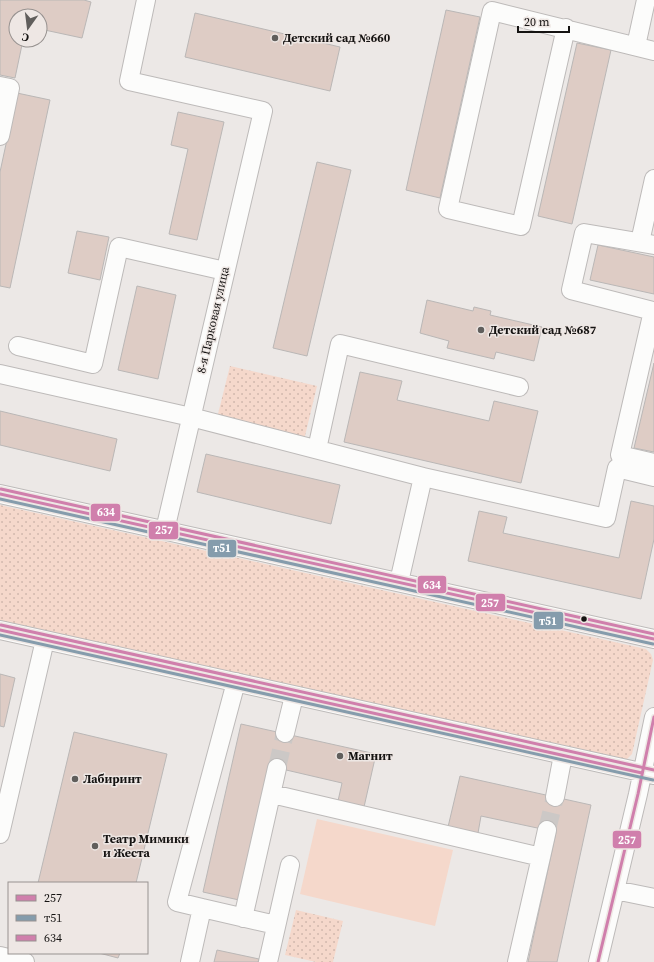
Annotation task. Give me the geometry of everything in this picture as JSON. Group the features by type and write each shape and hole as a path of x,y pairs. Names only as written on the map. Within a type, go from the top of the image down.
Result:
{"street":[{"name":"8-я Парковая улица","path":"146,0 129,80 263,111 165,530"},
{"path":"636,46 646,0"},
{"path":"566,28 521,226 448,209 492,11 566,28 654,51"},
{"path":"0,86 10,88 0,136"},
{"path":"654,179 647,244 584,233 571,290 653,311 620,455 654,463"},
{"path":"18,346 93,364 119,247 225,271"},
{"path":"317,449 340,344 519,387"},
{"path":"0,374 191,417 423,477 606,518 617,468 654,477"},
{"path":"399,582 423,477"},
{"path":"0,494 654,639"},
{"path":"0,630 648,774"},
{"path":"0,834 45,640"},
{"path":"236,682 177,902 276,925"},
{"path":"285,734 294,696"},
{"path":"598,962 615,890 648,774 654,717"},
{"path":"555,797 563,755"},
{"path":"243,918 277,768"},
{"path":"272,794 542,857"},
{"path":"517,962 547,830"},
{"path":"269,962 290,865"},
{"path":"615,890 654,898"},
{"path":"190,962 202,908"},
{"path":"0,956 25,962"}],"shaded area":[{"path":"230,366 317,386 304,440 217,418"},
{"path":"0,505 646,649 651,654 653,660 632,754 626,760 0,623"},
{"path":"317,819 453,850 435,926 300,894"},
{"path":"296,910 343,921 333,962 316,962 285,955"}],"building":[{"path":"0,0 84,0 91,2 82,38 48,31 48,8 8,8 8,48 21,48 15,78 0,75"},
{"path":"446,10 480,17 440,198 406,190"},
{"path":"195,13 340,47 330,91 185,57"},
{"path":"577,43 611,50 572,224 538,216"},
{"path":"17,93 50,100 10,288 0,286 0,172"},
{"path":"178,112 224,122 197,240 169,234 188,149 171,145"},
{"path":"317,162 351,170 307,356 273,348"},
{"path":"77,231 109,237 100,280 68,273"},
{"path":"598,245 654,257 654,294 590,280"},
{"path":"137,286 176,295 158,379 118,370"},
{"name":"Детский сад №687","path":"427,300 473,311 474,307 491,311 490,315 542,327 534,361 496,352 494,359 447,348 449,341 420,333"},
{"path":"654,363 654,452 634,448"},
{"path":"360,372 402,381 397,400 489,421 494,401 538,411 521,483 344,442"},
{"path":"0,411 117,439 110,471 0,445"},
{"path":"206,454 340,485 331,524 197,492"},
{"path":"631,501 654,506 654,539 641,599 468,561 479,511 507,517 503,533 619,558"},
{"path":"0,674 15,678 4,727 0,726"},
{"path":"241,724 376,754 364,807 338,801 342,783 269,766 239,900 203,892"},
{"path":"74,732 167,754 136,882 38,882"},
{"path":"460,776 591,805 557,962 528,962 556,832 481,816 478,833 448,827"},
{"path":"217,950 259,959 258,962 214,962"},
{"path":"103,954 120,954 118,958"}],"tunnel":[{"path":"277,768 285,733"},
{"path":"547,830 555,797"}],"transit line":[{"name":"634","path":"1,489 654,634"},
{"name":"257","path":"0,494 654,639"},
{"name":"т51","path":"0,499 653,644"},
{"name":"634","path":"1,625 654,770"},
{"name":"257","path":"0,630 642,773"},
{"name":"т51","path":"0,635 653,780"},
{"name":"257","path":"598,962 638,794 654,717"}],"place":[{"name":"Детский сад №660","path":"275,38"},
{"name":"Детский сад №687","path":"481,330"},
{"name":"Магнит","path":"340,756"},
{"name":"Лабиринт","path":"75,779"},
{"name":"Театр Мимики и Жеста","path":"95,846"}]}
